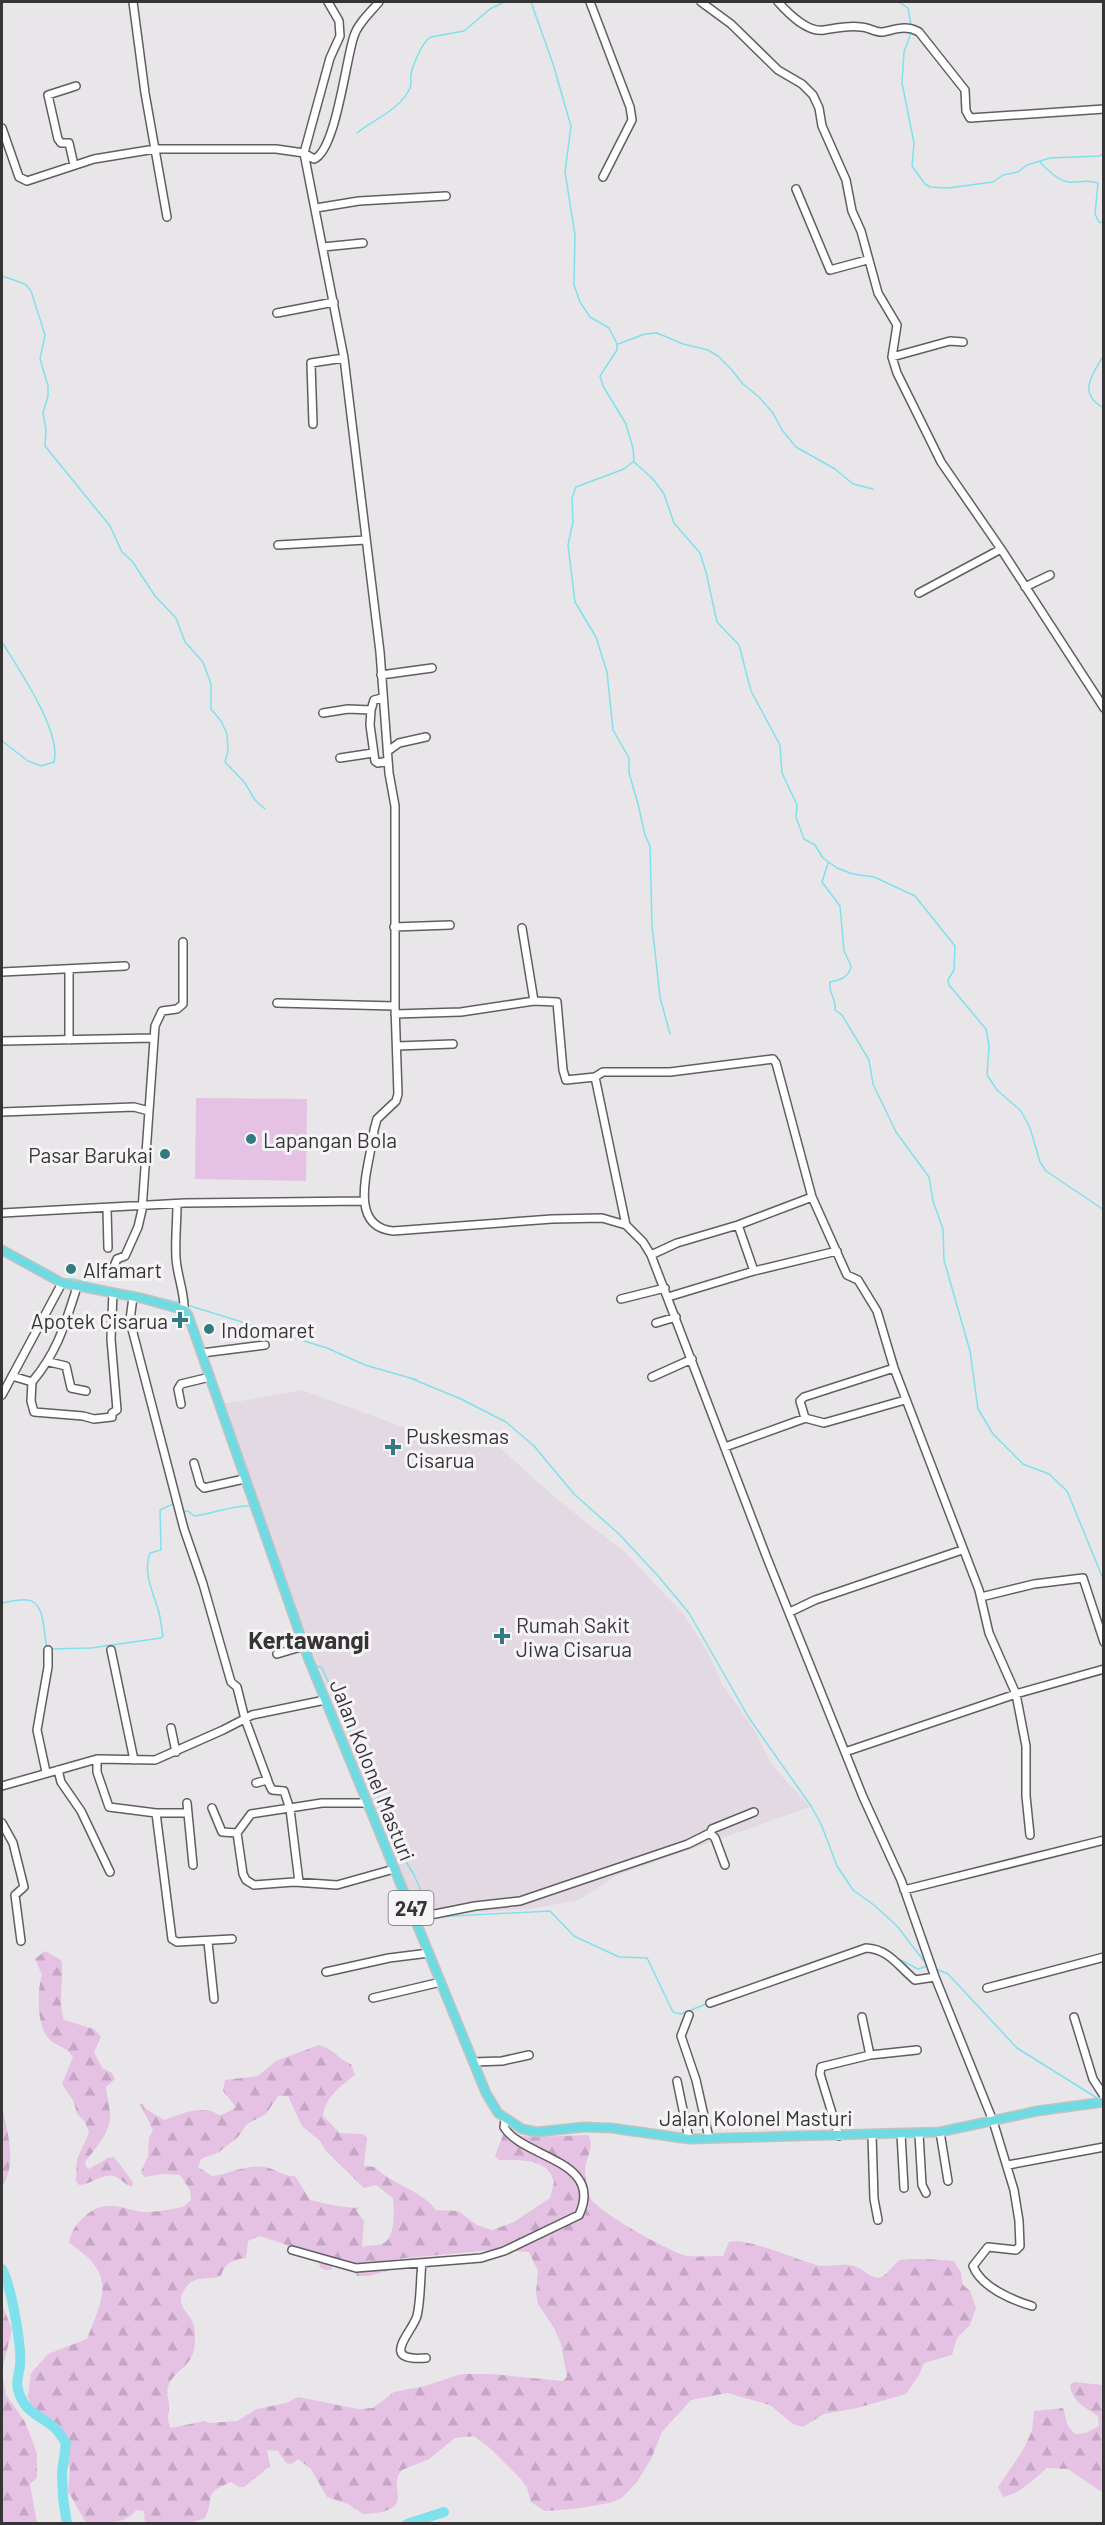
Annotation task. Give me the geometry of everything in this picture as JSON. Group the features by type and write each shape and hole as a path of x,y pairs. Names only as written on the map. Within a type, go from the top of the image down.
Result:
{"main road":[{"path":"2,1250 62,1283 184,1307"},
{"name":"Jalan Kolonel Masturi","path":"184,1307 190,1318 244,1479 325,1700 491,2105 505,2120 522,2129 537,2132 585,2127 611,2128 689,2139 919,2134 940,2132 1037,2111 1102,2100"}],"street":[{"path":"134,2 167,217"},
{"path":"328,2 339,21 340,36 330,58 304,153 344,358 381,675 388,761 395,806 394,927 397,1097 377,1119 364,1201 368,1217 382,1230 393,1231 552,1219 602,1218 626,1226 643,1242 651,1255 845,1752 904,1890 1008,2165 1017,2204 1020,2246 1016,2250 988,2247 973,2266 975,2272 1010,2299 1032,2306"},
{"path":"2,128 19,177 32,182 74,165 155,148 276,150 304,153 314,159 318,157 327,142 345,79 355,32 379,2"},
{"path":"590,2 630,107 632,120 603,177"},
{"path":"701,2 731,24 778,70 802,84 813,95 819,108 822,126 846,180 852,211 861,231 867,260 881,301 897,325 892,357 897,373 941,462 1001,549 1104,708"},
{"path":"778,2 791,15 808,26 822,31 862,27 878,32 897,27 919,32 965,90 966,111 970,118 1104,109"},
{"path":"74,165 69,142 59,141 48,95 76,86"},
{"path":"796,189 830,270 867,260"},
{"path":"316,208 358,201 446,196"},
{"path":"323,247 363,243"},
{"path":"277,313 334,302"},
{"path":"892,357 950,341 963,342"},
{"path":"313,424 311,363 344,358"},
{"path":"278,545 366,540"},
{"path":"919,593 1001,549"},
{"path":"1025,587 1050,575"},
{"path":"381,675 432,668"},
{"path":"382,698 374,700 370,725 376,763 388,761"},
{"path":"323,713 348,709 371,710"},
{"path":"388,751 399,743 426,737"},
{"path":"340,758 373,753"},
{"path":"394,927 450,925"},
{"path":"522,928 534,1001"},
{"path":"112,1271 117,1258 124,1256 138,1227 142,1207 155,1026 162,1011 177,1009 183,1004 183,942"},
{"path":"2,972 125,966"},
{"path":"69,969 69,1040"},
{"path":"396,1014 461,1011 534,1001 557,1002 563,1070 566,1080 595,1077 599,1072 612,1070 670,1072 773,1059 812,1197 847,1275 858,1280 876,1309 905,1400 981,1598 989,1633 1016,1694 1026,1746 1026,1796 1030,1835"},
{"path":"277,1003 395,1006"},
{"path":"2,1041 154,1038"},
{"path":"397,1046 453,1044"},
{"path":"595,1077 626,1226"},
{"path":"2,1112 134,1107 149,1111"},
{"path":"651,1255 677,1243 738,1225 812,1197"},
{"path":"2,1213 177,1204 364,1201"},
{"path":"177,1204 176,1258 184,1307"},
{"path":"107,1208 108,1248"},
{"path":"738,1225 754,1271"},
{"path":"668,1297 754,1271 837,1251"},
{"path":"2,1395 62,1283"},
{"path":"77,1287 64,1330 49,1362 32,1382 31,1407 34,1412 98,1419 112,1417 112,1413 117,1412 111,1339 113,1293"},
{"path":"621,1299 665,1288"},
{"path":"134,1297 130,1320 184,1529 203,1584 231,1682 238,1689 245,1719 268,1781 272,1790 284,1791 290,1809 299,1882"},
{"path":"656,1323 676,1317"},
{"path":"202,1353 265,1345"},
{"path":"652,1377 692,1359"},
{"path":"49,1362 66,1366 71,1388 86,1391"},
{"path":"805,1418 800,1401 804,1397 894,1368"},
{"path":"12,1376 32,1382"},
{"path":"181,1404 178,1389 181,1384 210,1377"},
{"path":"725,1447 805,1418 824,1423 905,1400"},
{"path":"194,1462 200,1484 204,1488 244,1479"},
{"path":"790,1612 815,1600 962,1550"},
{"path":"981,1598 1034,1584 1083,1578 1104,1642"},
{"path":"277,1654 304,1646"},
{"path":"46,1772 37,1730 46,1682 48,1650"},
{"path":"111,1650 134,1760"},
{"path":"845,1752 1016,1694 1104,1669"},
{"path":"2,1786 97,1758 154,1760 176,1752 252,1715 285,1706 325,1700"},
{"path":"171,1728 176,1752"},
{"path":"97,1758 97,1772 109,1807 156,1813 188,1813"},
{"path":"58,1770 62,1782 81,1811 110,1872"},
{"path":"256,1783 265,1779 268,1781"},
{"path":"187,1803 193,1865"},
{"path":"367,1803 322,1803 251,1815 237,1833 246,1880 254,1885 299,1882 340,1884 394,1869"},
{"path":"212,1808 222,1832 237,1833"},
{"path":"415,1918 475,1906 520,1901 637,1863 754,1812"},
{"path":"156,1813 170,1934 177,1942 232,1939"},
{"path":"2,1823 13,1843 24,1887 15,1895 21,1941"},
{"path":"710,1833 715,1838 725,1865"},
{"path":"904,1890 1104,1840"},
{"path":"208,1942 214,1999"},
{"path":"710,2003 866,1948 874,1948 891,1957 915,1980 934,1973"},
{"path":"326,1972 388,1958 429,1953"},
{"path":"987,1988 1104,1957"},
{"path":"373,1998 441,1982"},
{"path":"689,2015 681,2036 696,2080 709,2138"},
{"path":"862,2017 870,2055"},
{"path":"1074,2017 1093,2079 1102,2100"},
{"path":"839,2136 820,2074 820,2067 870,2055 917,2050"},
{"path":"473,2062 502,2061 529,2055"},
{"path":"676,2081 689,2139"},
{"path":"292,2250 356,2268 493,2255 579,2215 584,2192 575,2175 562,2164 512,2137 504,2127 505,2120"},
{"path":"940,2132 948,2181"},
{"path":"901,2134 903,2188"},
{"path":"919,2134 922,2186 926,2193"},
{"path":"872,2135 874,2199 878,2220"},
{"path":"1008,2165 1104,2147"},
{"path":"422,2263 417,2315 401,2347 404,2354 410,2358 426,2358"}],"shaded area":[{"name":"Rumah Sakit Jiwa Cisarua","path":"302,1390 447,1443 501,1447 559,1501 626,1553 684,1615 711,1658 722,1684 755,1731 771,1764 810,1807 618,1875 579,1900 531,1909 415,1916 218,1405"}],"green space":[{"name":"Lapangan Bola","path":"196,1098 307,1099 306,1181 195,1179"},
{"path":"45,1951 61,1960 61,2005 64,2020 94,2029 101,2037 94,2052 102,2068 112,2073 115,2079 106,2087 110,2120 106,2132 85,2162 86,2167 89,2169 114,2157 133,2182 132,2187 114,2176 105,2176 79,2185 76,2181 77,2159 89,2133 85,2122 77,2114 74,2102 62,2084 73,2057 67,2050 50,2040 45,2034 40,2018 39,1990 42,1975 35,1959"},
{"path":"319,2045 351,2064 355,2075 330,2098 323,2116 340,2133 362,2134 367,2137 364,2166 375,2167 422,2197 436,2210 458,2211 477,2225 492,2230 514,2222 550,2198 554,2182 546,2168 539,2164 499,2160 495,2156 503,2135 538,2137 588,2135 591,2143 585,2170 590,2197 618,2221 678,2253 687,2256 723,2256 729,2242 737,2241 771,2249 818,2265 854,2266 878,2278 903,2260 954,2261 961,2273 963,2285 970,2291 976,2308 970,2325 957,2338 952,2355 924,2363 906,2394 857,2408 824,2414 803,2427 793,2424 770,2405 727,2393 691,2400 662,2432 651,2459 637,2482 622,2498 610,2503 545,2511 531,2502 527,2488 521,2479 491,2449 474,2436 455,2438 429,2459 402,2470 398,2477 396,2504 381,2512 363,2514 348,2504 327,2497 311,2469 298,2459 292,2464 286,2463 278,2451 267,2450 270,2466 244,2487 231,2482 212,2493 205,2518 190,2523 145,2523 144,2511 136,2510 121,2521 86,2523 68,2491 70,2469 56,2426 33,2409 28,2397 31,2373 48,2354 87,2339 98,2310 102,2286 100,2275 84,2254 69,2243 72,2233 79,2221 90,2212 104,2206 118,2206 150,2212 185,2206 191,2200 190,2190 180,2175 162,2174 144,2177 141,2172 148,2156 149,2138 153,2130 140,2104 164,2120 199,2110 224,2114 236,2107 223,2091 225,2080 258,2076 276,2061","holes":["278,2096 288,2096 302,2126 320,2141 326,2151 364,2188 376,2185 393,2198 393,2224 387,2241 380,2245 362,2247 364,2221 356,2210 361,2207 344,2207 310,2200 295,2176 258,2166 212,2176 198,2167 201,2159 219,2152 238,2137 247,2124 266,2114","260,2236 317,2255 320,2267 325,2270 331,2270 333,2264 343,2262 353,2264 357,2276 368,2276 387,2271 396,2259 492,2250 529,2252 538,2271 536,2293 538,2304 554,2328 561,2344 567,2377 563,2381 491,2374 461,2374 425,2386 394,2392 373,2408 358,2409 298,2397 286,2403 257,2409 237,2421 209,2423 204,2421 171,2428 168,2420 168,2387 189,2361 195,2344 193,2323 181,2303 183,2293 187,2286 195,2280 221,2276 224,2268 230,2262 246,2258 248,2241"]},
{"path":"2,2107 9,2138 10,2158 7,2178 2,2187"},
{"path":"2,2305 12,2329 2,2371"},
{"path":"2,2373 6,2395 25,2422 37,2453 37,2478 30,2484 37,2523 2,2523"},
{"path":"1074,2382 1103,2385 1103,2493 1068,2469 1047,2468 1021,2489 1003,2497 998,2487 1023,2450 1032,2431 1034,2411 1063,2408 1068,2426 1075,2434 1086,2433 1099,2426 1098,2416 1080,2404 1073,2395 1070,2385"}],"waterway":[{"path":"357,133 406,96 411,86 411,74 415,61 427,40 431,37 464,31 490,9 504,2"},
{"path":"531,2 553,64 571,126 565,172 575,235 574,285 580,302 590,317 609,328 617,344 617,350 600,376 603,386 626,424 633,448 634,462 653,479 664,494 674,523 700,553 717,622 739,645 751,691 780,745 782,773 797,805 796,817 804,839 815,845 823,858 837,868 853,874 874,877 915,896 955,946 954,970 948,980 949,985 986,1029 989,1046 987,1075 997,1090 1021,1111 1030,1128 1040,1162 1046,1171 1104,1210"},
{"path":"899,2 908,8 911,25"},
{"path":"911,33 904,52 902,83 914,143 912,166 925,184 930,187 948,188 993,182 1003,175 1018,172 1027,165 1050,158 1100,156 1104,152"},
{"path":"1040,162 1064,181 1098,183 1095,214 1099,222 1104,223"},
{"path":"2,276 25,284 31,291 45,335 40,359 48,386 48,396 43,413 46,430 45,446 110,526 122,552 132,561 155,596 176,618 185,642 203,662 211,684 211,709 221,721 227,734 228,751 225,762 265,809"},
{"path":"618,344 645,334 657,333 683,344 708,350 718,356 743,384 759,397 796,447 835,469 853,484 873,489"},
{"path":"1104,355 1089,383 1091,396 1104,408"},
{"path":"633,462 624,469 576,487 572,498 573,522 568,545 575,602 596,637 607,672 613,730 629,758 629,773 650,846 652,925 660,997 670,1034"},
{"path":"2,642 28,683 45,718 55,749 54,762 41,766 28,761 2,741"},
{"path":"828,863 822,882 840,906 844,951 851,966 846,976 830,982 835,1010 842,1015 869,1060 873,1084 896,1132 929,1177 933,1201 943,1229 944,1260 970,1351 978,1409 993,1434 1023,1464 1049,1474 1067,1491 1104,1581"},
{"path":"65,1279 124,1291"},
{"path":"147,1295 180,1303"},
{"path":"187,1305 327,1348 365,1365 417,1380 410,1378 461,1399 506,1422 534,1446 574,1494 619,1534 689,1613 749,1718 811,1806 821,1824 837,1866 853,1890 897,1926 927,1965"},
{"path":"50,1649 91,1648 163,1636 147,1566 150,1553 161,1550 160,1510 173,1504 175,1506"},
{"path":"181,1512 188,1511 194,1516 251,1506"},
{"path":"2,1603 27,1600 38,1606 43,1619 47,1647"},
{"path":"315,1665 322,1668 369,1772 400,1852 413,1873 430,1911"},
{"path":"434,1917 550,1911 574,1936 619,1957 647,1958 673,2012 681,2014 706,2004"},
{"path":"895,1957 918,1969 927,1966"},
{"path":"936,1969 948,1974 1017,2048 1097,2098"},
{"path":"2,2269 9,2288 18,2330 20,2365 17,2382 19,2393 30,2410 55,2428 66,2443 62,2473 67,2524"},
{"path":"407,2524 444,2512"}],"place":[{"name":"Lapangan Bola","path":"251,1139"},
{"name":"Pasar Barukai","path":"165,1154"},
{"name":"Alfamart","path":"71,1269"},
{"name":"Apotek Cisarua","path":"180,1320"},
{"name":"Indomaret","path":"209,1329"},
{"name":"Puskesmas Cisarua","path":"393,1447"},
{"name":"Rumah Sakit Jiwa Cisarua","path":"502,1636"}],"district":[{"name":"Kertawangi","path":"309,1639"}]}
